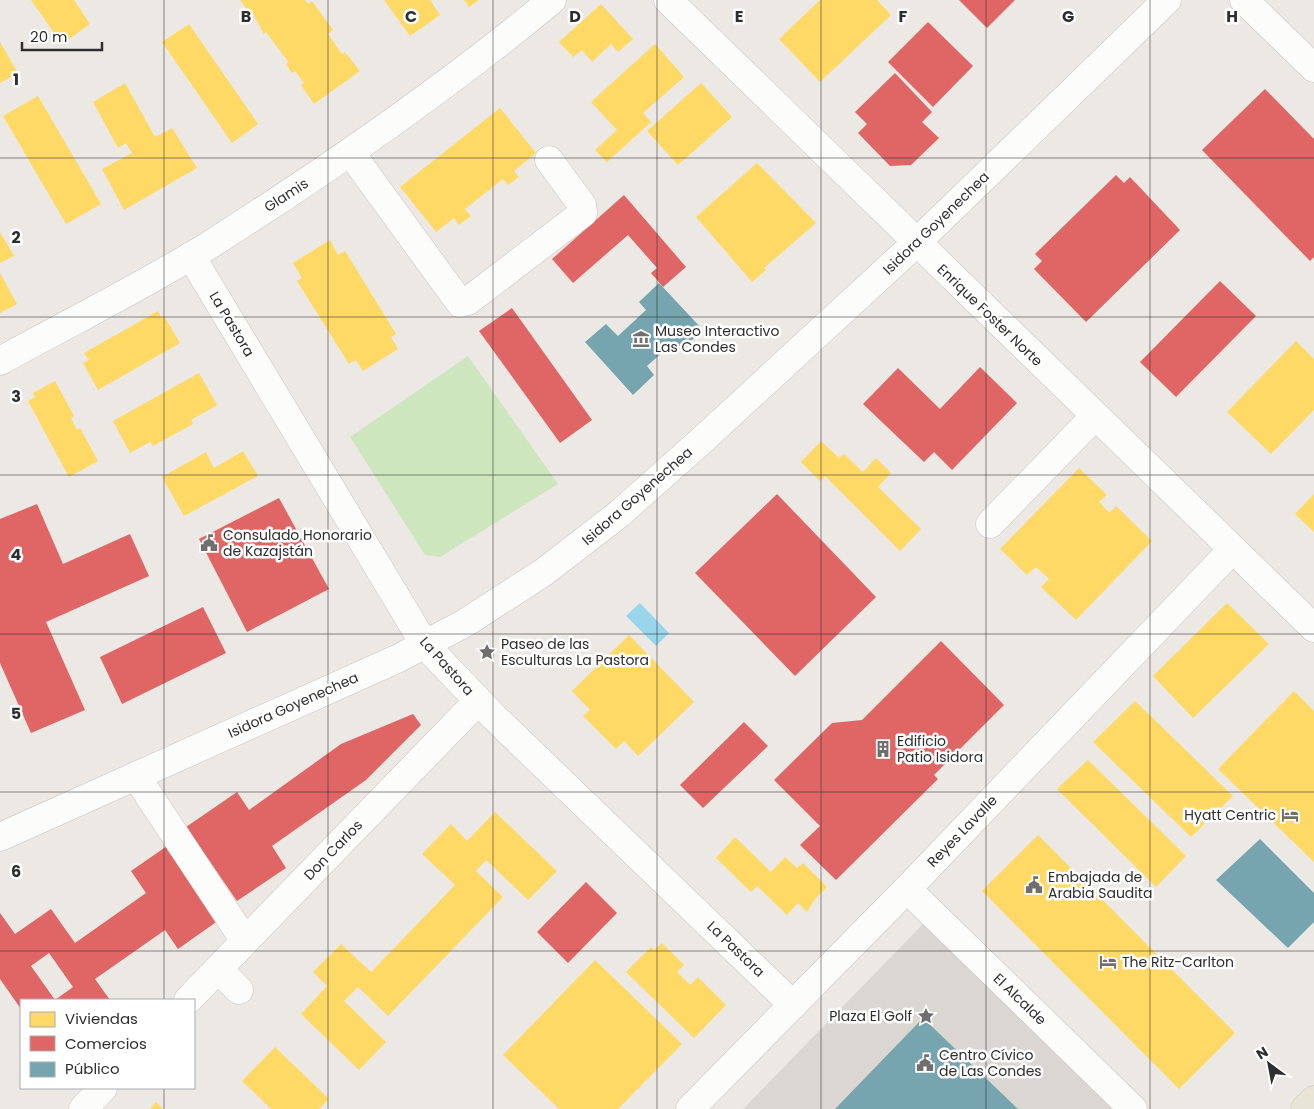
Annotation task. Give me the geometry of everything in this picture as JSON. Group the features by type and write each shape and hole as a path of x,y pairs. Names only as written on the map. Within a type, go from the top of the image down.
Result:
{"main road":[{"path":"1305,1109 1314,1100"}],"street":[{"name":"Glamis","path":"0,361 191,256 350,152 464,70 552,0"},
{"name":"Enrique Foster Norte","path":"668,0 1314,628"},
{"name":"Isidora Goyenechea","path":"0,837 425,645 465,623 544,572 619,514 916,243 1167,0"},
{"path":"1244,0 1314,68"},
{"path":"350,152 460,303 468,300 583,213 582,205 549,160"},
{"name":"La Pastora","path":"191,256 425,645 478,701 793,1005"},
{"path":"990,524 1095,416"},
{"name":"Reyes Lavalle","path":"690,1109 907,889 1232,550"},
{"name":"Don Carlos","path":"189,999 478,701"},
{"path":"136,776 245,941"},
{"name":"El Alcalde","path":"907,889 1133,1109"},
{"path":"218,969 239,990"},
{"path":"83,1109 102,1089"}],"green space":[{"path":"468,356 558,484 440,557 425,555 350,437"}],"shaded area":[{"name":"Plaza El Golf","path":"924,923 1114,1109 743,1109"}],"water":[{"path":"640,603 669,633 656,646 626,616"}],"building: Viviendas":[{"path":"31,0 74,0 90,24 62,44"},
{"path":"240,0 305,0 308,4 312,1 333,30 328,34 342,54 345,52 360,71 314,104 301,85 304,83 295,71 292,73 286,64 289,63 266,32 264,34 252,12 250,14"},
{"path":"384,0 430,0 440,15 410,36"},
{"path":"464,0 479,0 469,7"},
{"path":"820,0 877,0 891,15 820,82 779,39"},
{"path":"601,4 633,39 618,52 611,44 592,62 582,50 573,57 559,42"},
{"path":"189,24 258,124 232,143 162,42"},
{"path":"0,42 18,73 0,83"},
{"path":"655,44 684,77 643,113 651,122 607,162 595,150 617,130 591,102"},
{"path":"125,83 155,137 172,128 197,168 124,210 102,169 132,153 126,143 118,148 93,102"},
{"path":"701,83 732,117 678,165 647,131"},
{"path":"38,96 101,204 66,224 3,116"},
{"path":"500,108 536,153 514,171 519,177 508,185 503,179 465,209 471,216 459,225 454,218 436,232 400,187"},
{"path":"757,163 816,223 764,268 766,270 752,282 696,217"},
{"path":"0,232 14,256 0,263"},
{"path":"330,240 338,255 345,251 396,334 391,337 398,349 363,371 356,360 349,364 297,281 302,278 293,263"},
{"path":"0,273 17,304 0,313"},
{"path":"158,311 162,318 164,316 180,343 98,390 83,363 89,360 84,353"},
{"path":"1296,341 1314,359 1314,410 1271,454 1227,412"},
{"path":"199,373 217,405 191,420 193,424 153,446 150,442 130,453 113,421"},
{"path":"55,381 74,416 71,418 77,430 80,428 98,461 69,477 28,401 35,397 33,393"},
{"path":"821,441 839,458 844,454 863,472 876,458 891,473 878,487 921,529 900,551 825,476 820,481 801,462"},
{"path":"243,451 258,476 184,516 162,477 206,452 214,468"},
{"path":"1079,468 1107,495 1099,502 1110,513 1116,506 1152,541 1076,620 1041,587 1049,579 1036,567 1027,575 1000,549"},
{"path":"1314,494 1314,532 1295,514"},
{"path":"1227,603 1269,644 1193,718 1153,676"},
{"path":"629,635 694,702 638,756 624,741 616,749 583,716 590,710 572,691"},
{"name":"Hyatt Centric","path":"1294,691 1314,711 1314,862 1218,769"},
{"path":"1135,701 1233,796 1191,837 1093,742"},
{"path":"1088,760 1186,856 1156,887 1057,789"},
{"path":"495,812 557,871 528,900 486,860 476,871 503,897 388,1016 358,987 344,1001 386,1042 359,1070 301,1014 327,986 313,972 341,944 371,972 455,885 422,854 451,824 467,841"},
{"name":"The Ritz-Carlton","path":"1038,835 1235,1033 1179,1089 982,891"},
{"path":"735,837 771,872 785,857 797,868 803,863 827,887 815,899 807,912 798,903 787,915 757,886 751,892 716,858"},
{"path":"662,943 684,965 677,972 690,985 698,977 726,1005 694,1038 626,972 651,947 654,950"},
{"path":"595,960 682,1044 618,1109 559,1109 503,1055"},
{"path":"275,1047 329,1099 319,1109 271,1109 242,1081"},
{"path":"156,1102 163,1109 150,1109"}],"building: Comercios":[{"path":"959,0 1015,0 987,28"},
{"path":"928,22 973,66 933,107 888,62"},
{"path":"895,73 932,112 922,122 939,138 911,165 890,166 858,133 867,124 855,112"},
{"path":"1265,89 1314,139 1314,257 1310,261 1202,150"},
{"path":"1116,175 1124,183 1130,177 1180,230 1086,322 1034,269 1042,261 1035,254"},
{"path":"624,195 686,267 663,287 651,273 657,268 628,235 573,283 552,259"},
{"path":"1220,281 1256,316 1176,397 1140,362"},
{"path":"512,308 592,420 560,443 479,331"},
{"path":"980,367 1017,403 952,470 934,452 924,462 863,404 898,368 940,409"},
{"path":"777,494 876,597 795,676 695,573"},
{"path":"279,498 329,589 247,632 199,539"},
{"path":"37,504 63,564 130,534 149,576 46,622 85,710 31,733 0,663 0,519"},
{"path":"203,607 226,653 122,704 100,657"},
{"name":"Edificio Patio Isidora","path":"941,641 1004,705 934,775 938,779 836,880 800,845 820,826 774,780 832,723 862,720"},
{"path":"413,714 421,725 366,780 272,846 286,868 237,901 186,827 237,792 249,810 341,744"},
{"path":"744,722 768,746 703,808 680,785"},
{"path":"167,846 219,920 178,949 165,930 95,979 109,999 56,999 73,987 49,953 31,966 54,999 20,999 20,1008 0,979 0,913 15,934 51,909 75,943 146,893 131,871"},
{"path":"586,882 617,913 568,963 537,932"}],"building: Público":[{"name":"Museo Interactivo Las Condes","path":"659,283 703,330 682,349 674,342 647,366 654,375 633,395 585,342 606,324 618,336 646,310 639,302"},
{"path":"1260,839 1314,893 1314,922 1288,948 1216,880"},
{"name":"Centro Cívico de Las Condes","path":"923,1018 1018,1109 835,1109"}],"place":[{"name":"Museo Interactivo Las Condes","path":"641,339"},
{"name":"Consulado Honorario de Kazajstán","path":"209,543"},
{"name":"Paseo de las Esculturas La Pastora","path":"487,652"},
{"name":"Edificio Patio Isidora","path":"883,749"},
{"name":"Hyatt Centric","path":"1290,815"},
{"name":"Embajada de Arabia Saudita","path":"1034,885"},
{"name":"The Ritz-Carlton","path":"1108,962"},
{"name":"Plaza El Golf","path":"926,1016"},
{"name":"Centro Cívico de Las Condes","path":"925,1063"}]}
